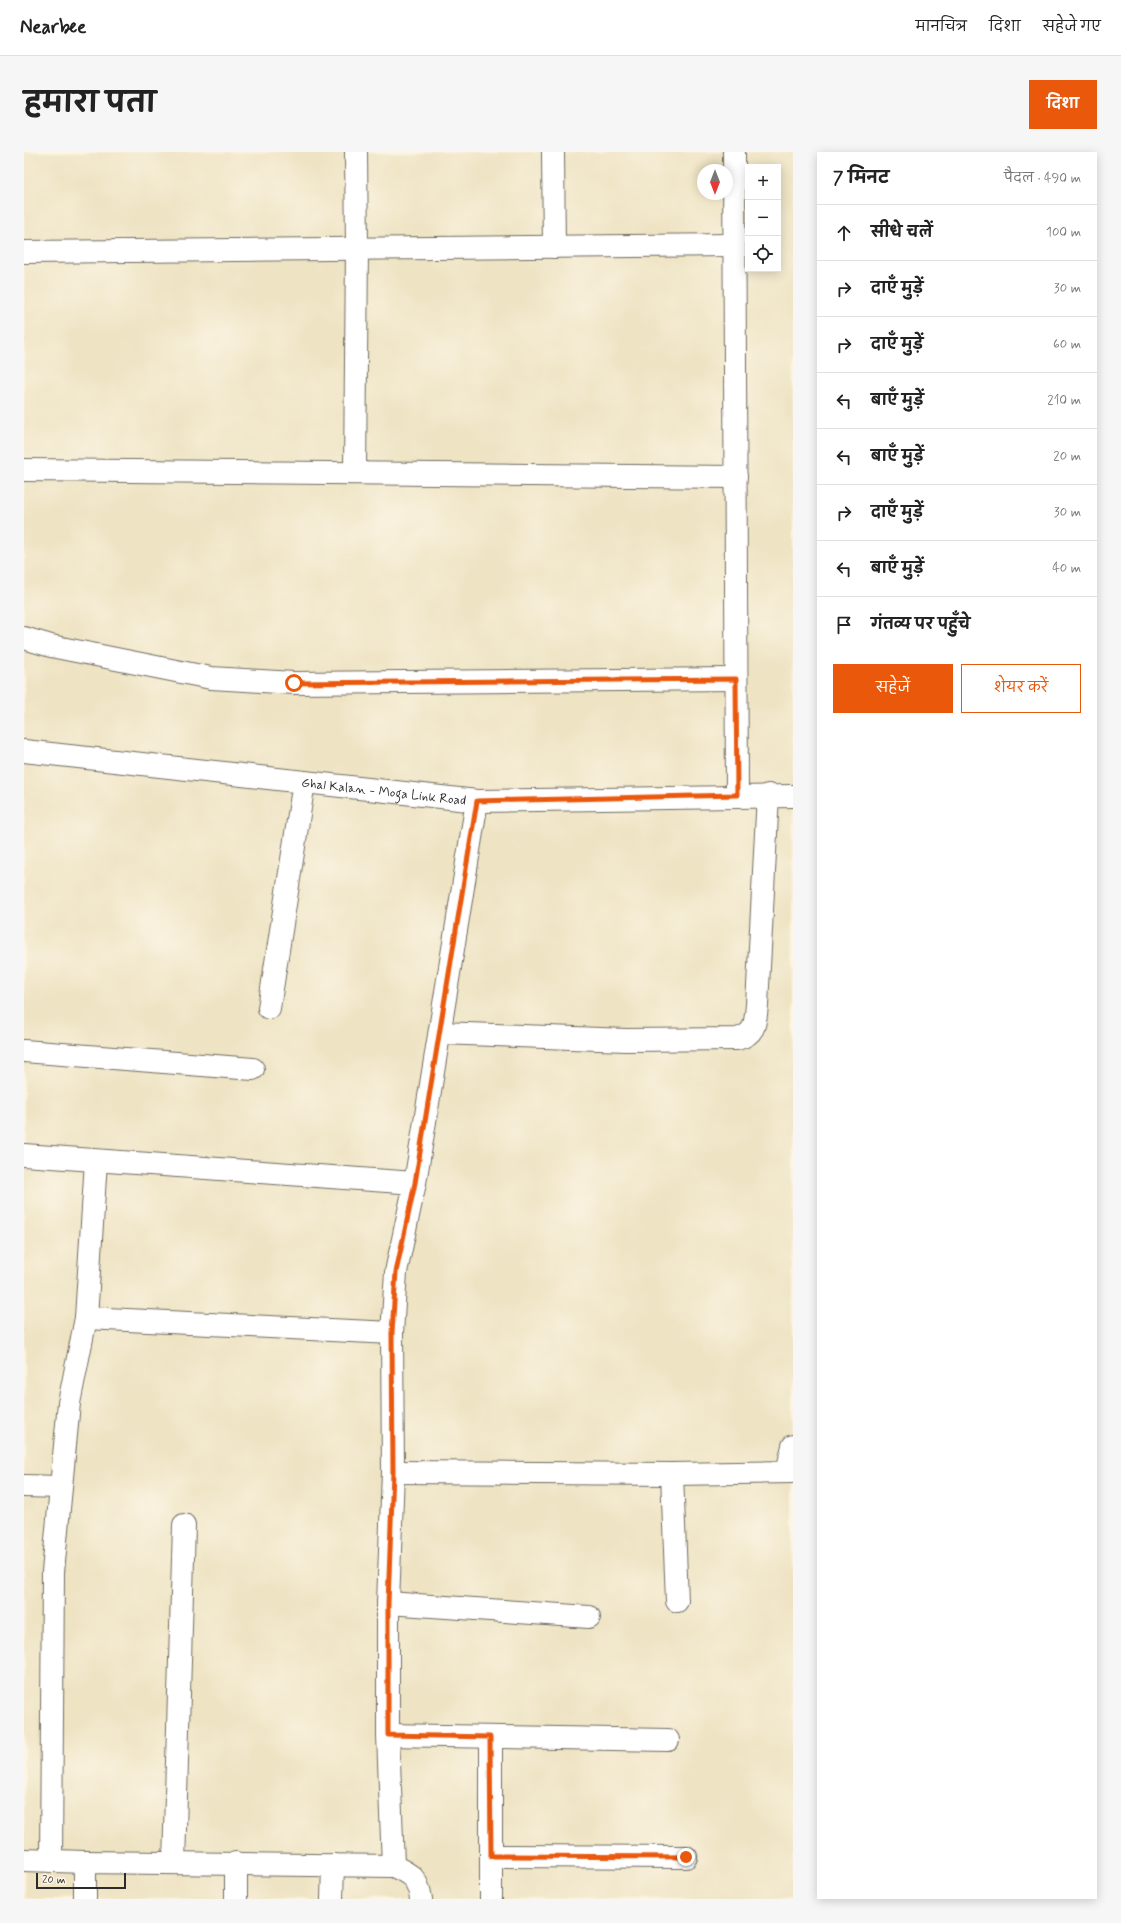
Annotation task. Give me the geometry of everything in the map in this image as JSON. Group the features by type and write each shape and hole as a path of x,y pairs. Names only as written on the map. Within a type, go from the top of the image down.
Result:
{"street":[{"path":"355,473 357,249 356,152"},
{"path":"553,152 554,247"},
{"path":"734,152 737,795"},
{"path":"24,252 734,244"},
{"path":"24,470 736,477"},
{"path":"24,638 51,646 211,678 294,683 736,679"},
{"name":"Ghal Kalan - Moga Link Road","path":"24,751 477,801 737,795 793,796"},
{"path":"269,1008 304,782"},
{"path":"440,1033 626,1040 737,1039 747,1036 754,1024 757,1005 768,795"},
{"path":"393,1866 388,1735 388,1603 393,1472 392,1333 396,1272 415,1183 477,801"},
{"path":"24,1051 253,1069"},
{"path":"24,1155 415,1183"},
{"path":"51,1861 54,1572 60,1486 70,1403 86,1318 96,1161"},
{"path":"86,1318 392,1333"},
{"path":"393,1472 672,1474 790,1472 793,1446"},
{"path":"672,1474 677,1601"},
{"path":"24,1486 60,1486"},
{"path":"174,1863 184,1525"},
{"path":"388,1603 589,1617"},
{"path":"388,1735 668,1740"},
{"path":"490,1737 491,1899"},
{"path":"491,1856 686,1857"},
{"path":"24,1860 393,1866 408,1873 415,1879 420,1890 421,1899"},
{"path":"85,1862 85,1899"},
{"path":"236,1863 236,1899"},
{"path":"332,1899 333,1865"}],"route":[{"path":"294,683 736,679 737,795 477,801 415,1183 396,1272 392,1333 393,1472 388,1603 388,1735 490,1737 491,1856 686,1857"}]}
